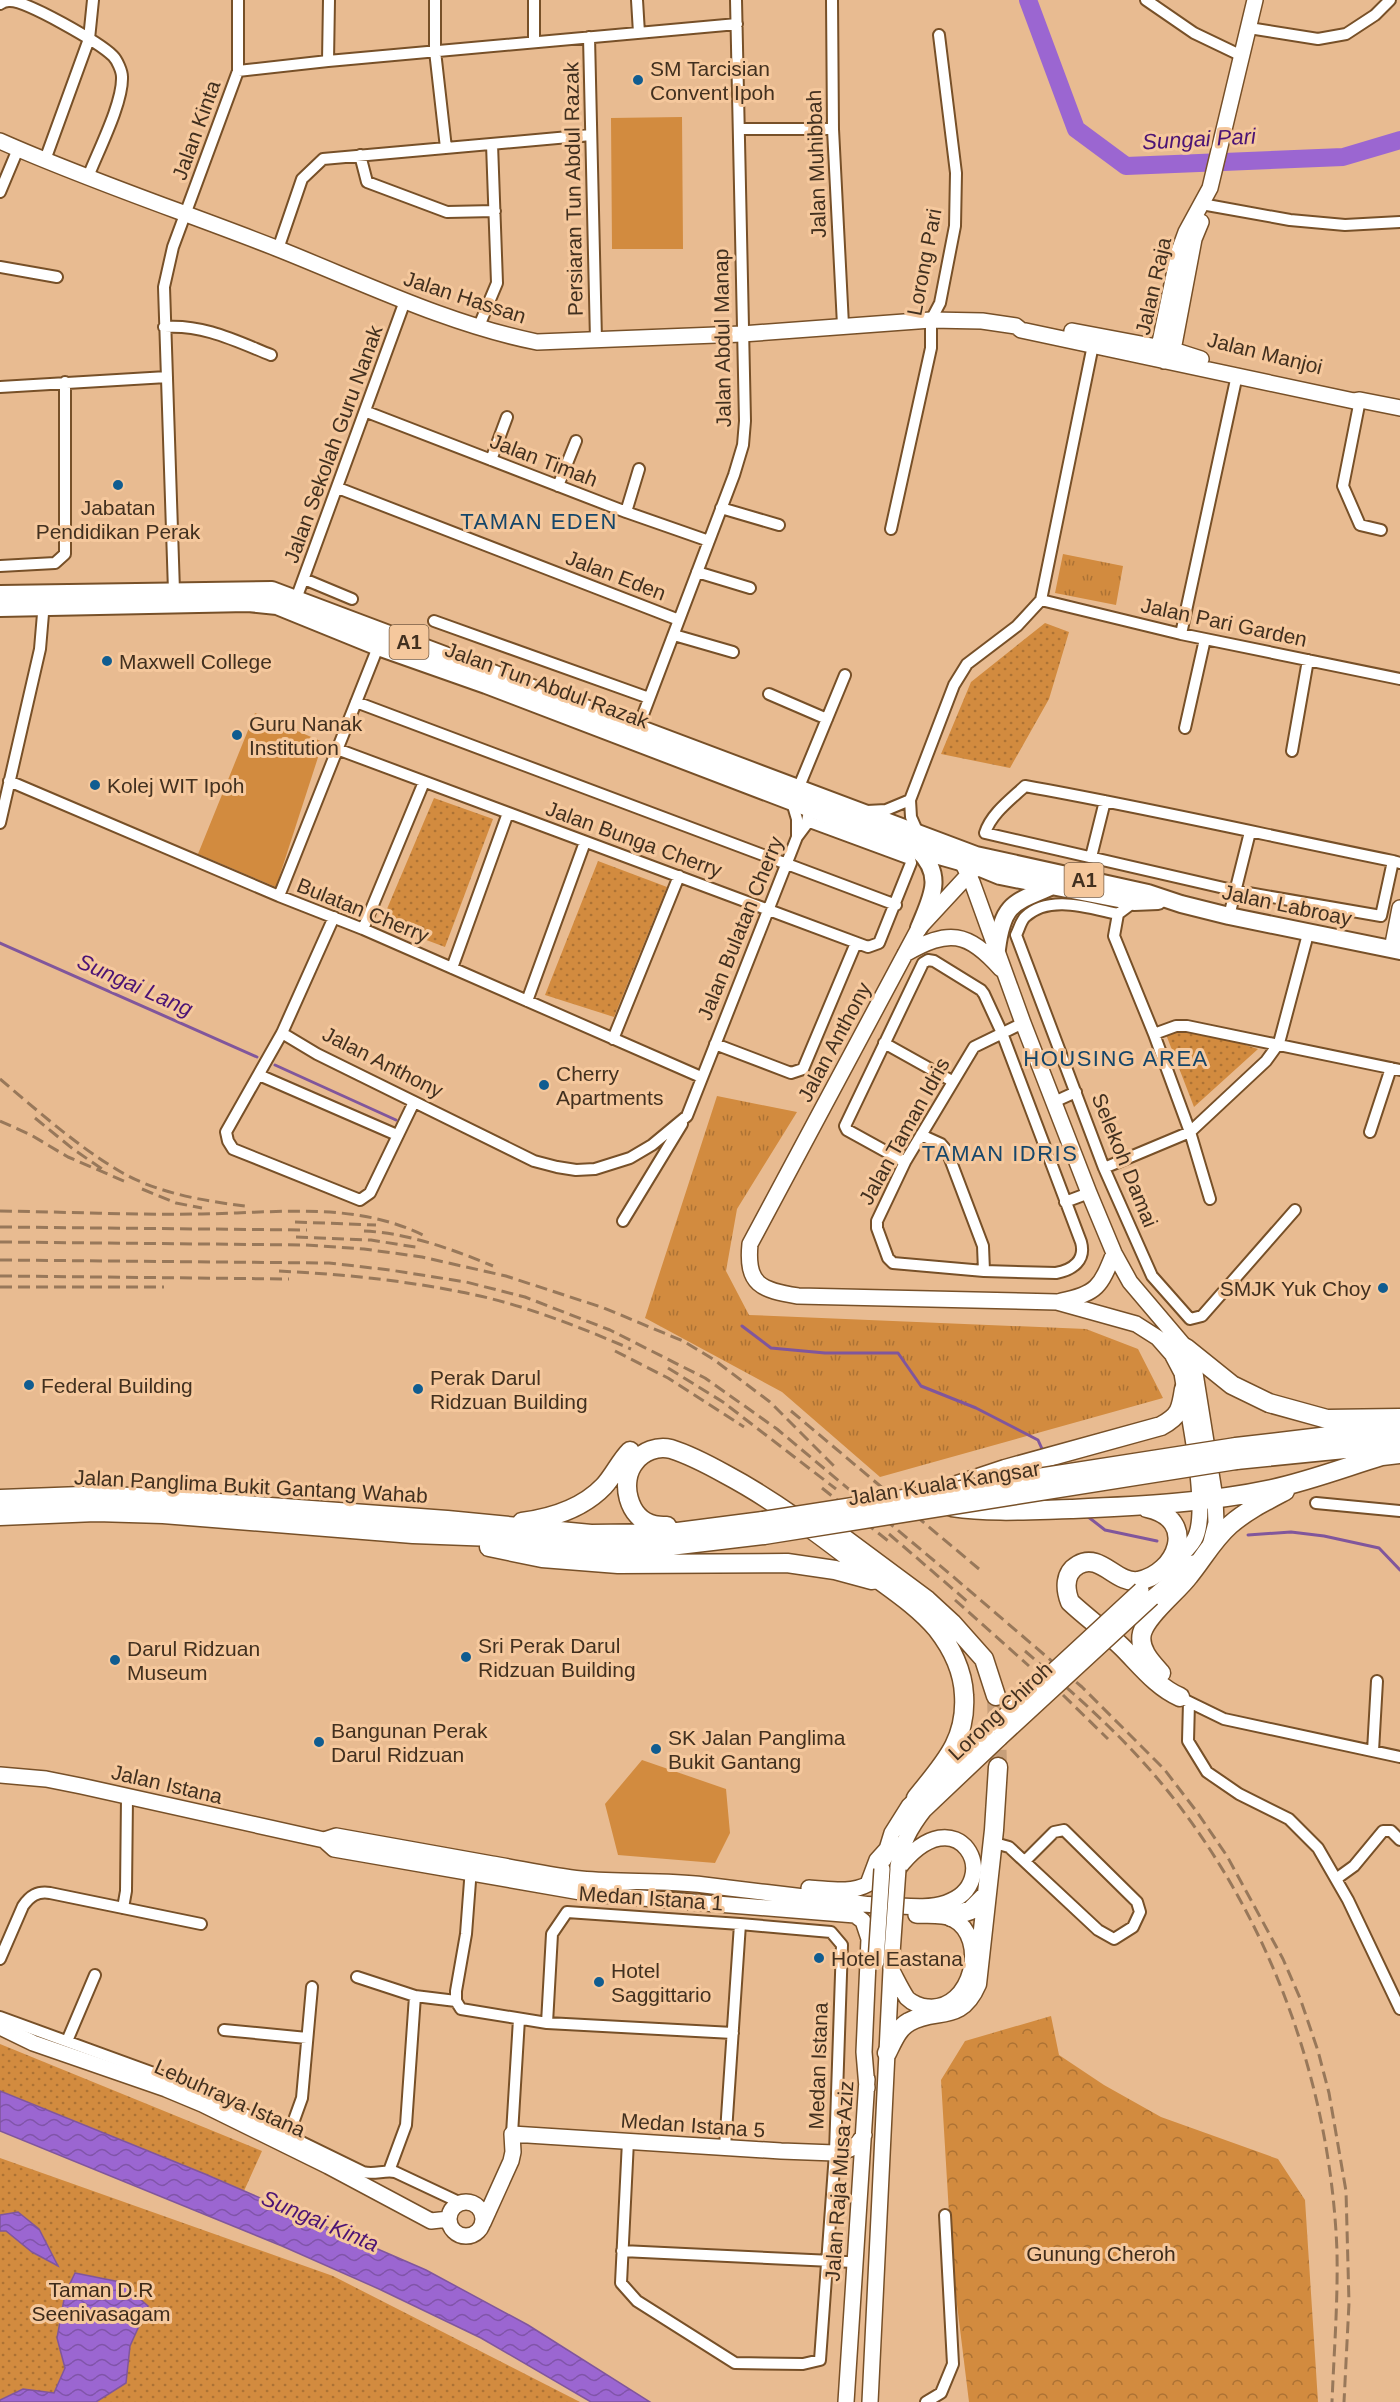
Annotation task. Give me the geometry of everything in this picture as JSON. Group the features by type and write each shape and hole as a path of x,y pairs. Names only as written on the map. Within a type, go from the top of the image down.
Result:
{"highway":[{"path":"1186,1348 1232,1385 1269,1403 1327,1419 1400,1418"},
{"path":"927,1495 1005,1469 1161,1426 1174,1419 1182,1406 1184,1389"},
{"name":"Jalan Kuala Kangsar","path":"497,1531 589,1547 670,1546 927,1495 1236,1447 1400,1430"},
{"path":"497,1531 569,1510 587,1500 602,1487 627,1454 641,1443 666,1437 680,1440 750,1474 849,1540 927,1600 952,1623 984,1659 996,1696"},
{"name":"Jalan Kuala Kangsar","path":"497,1531 591,1534 764,1528 945,1506 1236,1460 1400,1444"},
{"path":"714,1528 652,1525 640,1517 630,1504 626,1490 627,1476 640,1455 661,1448 700,1460 758,1492 884,1583 918,1610 936,1628 950,1648 960,1670 964,1693 964,1715 960,1735 953,1751 916,1798"},
{"path":"945,1506 981,1511 1138,1506 1208,1499 1273,1489 1382,1456 1400,1454"},
{"path":"1184,1700 1147,1656 1142,1635 1147,1624 1189,1577 1210,1546 1230,1525 1249,1511 1311,1478"},
{"name":"Jalan Panglima Bukit Gantang Wahab","path":"0,1499 137,1497 497,1531"},
{"path":"1138,1506 1169,1516 1178,1530 1176,1548 1162,1571 1134,1581 1125,1580 1102,1565 1080,1564 1070,1573 1066,1582 1066,1592 1070,1602 1122,1647 1141,1668 1169,1692 1184,1700"},
{"name":"Jalan Panglima Bukit Gantang Wahab","path":"0,1516 86,1512 154,1513 413,1534 497,1531"},
{"path":"413,1534 542,1558 640,1565 787,1563 835,1570 884,1583"},
{"path":"887,2053 898,2032 908,2022 951,2012 962,2006 974,1993 979,1975 998,1767"},
{"path":"951,1917 971,1910 987,1894"}],"main road":[{"name":"Jalan Raja","path":"1166,353 1194,239 1208,205 1210,188 1255,0"},
{"name":"Jalan Hassan","path":"0,141 405,301 508,336 537,342 742,334 931,320 982,321 1016,326 1021,324 1166,353"},
{"name":"Jalan Raja","path":"1166,353 1179,251 1186,232 1210,188"},
{"name":"Jalan Manjoi","path":"1166,353 1237,375 1354,401 1360,400"},
{"name":"Jalan Manjoi","path":"1166,353 1258,371 1360,400 1400,408"},
{"name":"Jalan Tun Abdul Razak","path":"0,608 44,600 174,591 272,590 638,728 804,803 858,812 969,868 1134,902 1147,903 1165,900"},
{"path":"138,606 166,598 174,591 175,595 188,601 226,601 240,604"},
{"name":"Jalan Tun Abdul Razak","path":"0,594 44,600 138,606 240,604 277,606 378,647 700,766 918,842 1148,893 1165,900"},
{"path":"601,728 626,733 635,732 638,728 650,744 700,766"},
{"path":"918,842 929,861 934,880 931,899 919,928"},
{"path":"1002,862 969,868 1023,1023 1114,1253 1130,1282 1186,1348 1194,1367 1200,1392 1208,1499 1195,1540 1184,1553 1162,1571 1146,1594"},
{"name":"Jalan Anthony","path":"969,868 919,928 750,1244 749,1260 752,1275 770,1292 798,1296 1057,1302"},
{"path":"997,949 1001,922 1008,911 1023,899 1054,885"},
{"name":"Jalan Labroay","path":"1165,900 1308,934 1396,950"},
{"path":"1396,950 1400,908"},
{"path":"905,954 939,938 960,938 976,945 1004,972"},
{"path":"1057,1302 1083,1297 1098,1286 1114,1253"},
{"path":"1057,1302 1136,1324 1158,1338 1172,1354 1182,1372 1208,1499 1216,1523 1210,1546 1146,1594"},
{"name":"Lorong Chiroh","path":"890,1869 915,1821 924,1810 998,1732 1146,1594"},
{"name":"Lorong Chiroh","path":"886,1851 900,1819 916,1798 998,1732"},
{"name":"Jalan Istana","path":"0,1775 45,1779 324,1840 336,1836 471,1867"},
{"path":"701,1885 872,1905 932,1906 961,1896 970,1886 974,1868 971,1857 961,1843 955,1839 942,1837 924,1842 890,1869"},
{"path":"592,1894 670,1894 868,1912 951,1917 966,1929 972,1948 966,1987 957,1998 944,2007 921,2007 908,1999 886,1966 890,1869 886,1851"},
{"path":"471,1867 579,1879 850,1890 868,1884 877,1860 886,1851"},
{"path":"471,1867 592,1894 855,1915 863,1921 869,1939 864,2052 867,2088"},
{"name":"Jalan Raja Musa Aziz","path":"870,2402 887,2053 886,1966"},
{"name":"Jalan Raja Musa Aziz","path":"846,2402 867,2088 886,1966"},
{"name":"Lebuhraya Istana","path":"0,2027 33,2043"},
{"name":"Lebuhraya Istana","path":"0,2033 202,2104 337,2170 431,2221 449,2218"},
{"path":"512,2134 511,2161 483,2223 477,2232 462,2236 453,2229 449,2218 452,2209 484,2197 512,2134"},
{"name":"Medan Istana 5","path":"512,2134 835,2153"},
{"path":"835,2153 850,2149 864,2134"},
{"path":"467,2203 483,2214 483,2223"},
{"name":"Lebuhraya Istana","path":"404,2206 433,2227 457,2233"}],"street":[{"path":"45,160 89,39 93,0"},
{"path":"238,0 238,71"},
{"path":"328,61 329,0"},
{"path":"435,0 435,51 446,148"},
{"path":"534,0 534,42"},
{"path":"637,0 639,33"},
{"name":"Jalan Abdul Manap","path":"638,728 698,572 743,445 745,421 736,0"},
{"name":"Jalan Muhibbah","path":"832,0 833,129 843,326"},
{"path":"1146,0 1194,33 1242,56"},
{"path":"1249,28 1318,39 1346,34 1375,15 1390,0"},
{"path":"0,4 16,2 89,39 115,58 122,76 117,102 88,177"},
{"name":"Jalan Kinta","path":"174,591 164,287 173,247 238,71 737,24"},
{"name":"Lorong Pari","path":"891,529 931,348 931,320 940,303 955,226 956,173 939,35"},
{"name":"Persiaran Tun Abdul Razak","path":"590,37 596,340"},
{"path":"739,129 833,129"},
{"path":"278,249 302,179 323,159 591,135"},
{"path":"479,326 497,283 492,144"},
{"path":"0,192 18,149"},
{"path":"360,154 367,182 447,212 495,211"},
{"path":"1208,205 1290,220 1345,225 1400,222"},
{"path":"0,267 57,277"},
{"name":"Jalan Sekolah Guru Nanak","path":"296,599 367,412 405,301"},
{"path":"164,327 201,328 271,355"},
{"path":"918,842 911,817 910,800 954,685 967,664 1017,626 1041,600 1093,340"},
{"path":"1181,634 1237,375"},
{"path":"0,387 167,377"},
{"path":"0,566 55,563 65,554 65,382"},
{"path":"1360,400 1343,486 1360,525 1381,530"},
{"name":"Jalan Timah","path":"367,412 626,512 709,541"},
{"path":"491,460 507,417"},
{"path":"558,486 576,441"},
{"path":"626,512 639,469"},
{"name":"Jalan Eden","path":"338,488 679,620"},
{"path":"721,508 779,525"},
{"path":"698,572 750,588"},
{"path":"304,579 352,599"},
{"path":"0,823 40,649 44,600"},
{"name":"Jalan Pari Garden","path":"1041,600 1181,634 1400,680"},
{"path":"434,621 649,698"},
{"path":"674,635 733,652"},
{"path":"1185,728 1205,639"},
{"path":"279,896 378,647"},
{"path":"1292,751 1308,660"},
{"name":"Jalan Bulatan Cherry","path":"701,1077 797,837 827,719 845,675"},
{"path":"769,694 827,719"},
{"path":"356,702 896,905"},
{"name":"Jalan Bunga Cherry","path":"337,749 856,943"},
{"name":"Bulatan Cherry","path":"9,781 279,896 363,929 701,1077"},
{"path":"363,929 424,782"},
{"path":"1025,786 1105,801 1396,862 1381,916 1237,891 985,833 987,825 1001,808 1025,786"},
{"path":"858,812 886,810 910,800"},
{"path":"1091,857 1105,801"},
{"path":"715,1044 791,1073 803,1069 856,943 868,947 879,943 896,905 911,863 910,859 804,803 797,819 797,837"},
{"path":"452,968 508,813"},
{"path":"1229,916 1250,832"},
{"path":"527,1000 585,842"},
{"path":"613,1039 679,876"},
{"path":"1134,902 1118,914 1114,936 1154,1034 1190,1132 1210,1199"},
{"name":"Selekoh Damai","path":"1118,914 1057,904 1041,908 1024,918 1017,935 1104,1168 1152,1276 1190,1319 1202,1316 1295,1210"},
{"path":"334,917 282,1034 226,1132 228,1141 233,1149 360,1200 370,1193 414,1101"},
{"path":"1104,1168 1190,1132 1266,1061 1279,1043 1308,934"},
{"path":"905,1162 848,1130 845,1126 923,963 928,960 934,961 981,990 1002,1033"},
{"name":"Jalan Taman Idris","path":"1002,1033 1082,1247 1081,1257 1076,1265 1056,1273 984,1271 893,1263 888,1258 877,1228 877,1221 905,1162 974,1047 1002,1033 1023,1023"},
{"path":"1154,1034 1181,1025 1279,1043 1395,1069 1370,1132"},
{"name":"Jalan Anthony","path":"282,1034 317,1054 534,1161 576,1170 595,1169 630,1158 652,1145 687,1116"},
{"path":"884,1043 952,1082"},
{"path":"259,1075 397,1134"},
{"path":"623,1221 687,1116 701,1077"},
{"path":"1054,1102 1076,1092"},
{"path":"921,1135 941,1144 947,1152 983,1246 984,1271"},
{"path":"1065,1202 1089,1193"},
{"path":"1316,1503 1400,1511"},
{"path":"1373,1751 1377,1682"},
{"path":"1184,1700 1224,1719 1400,1757"},
{"path":"1184,1700 1188,1741 1207,1772 1239,1794 1288,1819 1318,1848 1348,1900 1400,2009"},
{"path":"123,1908 126,1890 127,1797"},
{"path":"991,1842 1010,1847 1026,1860 1098,1930 1114,1939 1132,1927 1140,1912 1137,1902 1064,1830 1054,1832 1026,1860"},
{"path":"1336,1879 1354,1866 1383,1831 1391,1831 1400,1840"},
{"path":"471,1867 466,1934 458,1977 456,2001 458,2005 466,2010 547,2023 733,2033"},
{"path":"0,1959 23,1906 32,1895 44,1892 201,1924"},
{"name":"Medan Istana 1","path":"547,2023 552,1934 567,1912 740,1923 831,1932 843,1946"},
{"path":"725,2147 740,1923"},
{"name":"Medan Istana","path":"628,2142 621,2283 637,2301 735,2363 803,2364 820,2360 835,2153 843,1946"},
{"path":"67,2041 95,1975"},
{"path":"357,1977 415,1996 456,2001"},
{"path":"289,2134 302,2098 312,1987"},
{"path":"389,2171 406,2125 415,1996"},
{"path":"0,2017 181,2083 363,2172 375,2174 389,2171 467,2203"},
{"path":"512,2134 519,2019"},
{"path":"224,2030 307,2038"},
{"path":"926,2402 941,2393 952,2364 945,2215"},
{"path":"622,2251 854,2262"}],"green space":[{"path":"682,117 683,249 612,249 611,118"},
{"path":"1063,554 1123,566 1116,605 1055,593"},
{"path":"1045,623 1069,632 1049,699 1010,768 941,754 971,682"},
{"path":"255,713 323,742 276,887 198,854"},
{"path":"434,798 493,819 445,947 381,923"},
{"path":"598,861 667,887 614,1017 545,995"},
{"path":"1162,1024 1182,1025 1258,1049 1194,1107"},
{"path":"717,1096 797,1112 737,1209 726,1271 749,1315 1086,1329 1138,1349 1163,1398 880,1477 782,1392 645,1318"},
{"path":"642,1760 726,1789 730,1833 715,1863 618,1855 605,1804"},
{"name":"Gunung Cheroh","path":"1051,2016 1059,2055 1104,2085 1161,2117 1278,2159 1305,2200 1318,2402 969,2402 952,2264 941,2080 965,2041"},
{"path":"0,2044 262,2151 244,2191 0,2091"},
{"name":"Taman D.R Seenivasagam","path":"0,2158 333,2276 580,2402 0,2402"}],"water":[{"name":"Sungai Kinta","path":"0,2091 205,2174 426,2270 528,2325 650,2402 591,2402 481,2338 379,2289 282,2246 0,2131"},
{"path":"18,2212 39,2229 58,2266 32,2252 6,2231 0,2231 0,2215"},
{"path":"75,2273 120,2282 148,2306 130,2346 126,2383 96,2402 0,2402 23,2389 54,2393 65,2368 57,2338 65,2294"}],"waterway":[{"name":"Sungai Pari","path":"1028,0 1076,129 1126,166 1343,157 1400,140"},
{"name":"Sungai Lang","path":"0,943 257,1057"},
{"name":"Sungai Lang","path":"275,1065 396,1120"},
{"name":"Sungai Lang","path":"742,1326 771,1348 825,1353 898,1353 921,1386 976,1408 1038,1440 1043,1451"},
{"name":"Sungai Lang","path":"1087,1516 1105,1530 1157,1541"},
{"name":"Sungai Lang","path":"1248,1535 1291,1532 1324,1536 1379,1548 1400,1570"}],"tunnel":[{"path":"996,1696 998,1767"}],"railway":[{"path":"0,1079 74,1140 121,1172 165,1191 213,1202 245,1206"},
{"path":"35,1118 102,1169"},
{"path":"0,1121 31,1135 68,1157 126,1182"},
{"path":"142,1189 176,1203 202,1208"},
{"path":"0,1211 126,1214 314,1211 369,1217 396,1224 423,1235"},
{"path":"295,1222 376,1225"},
{"path":"0,1227 307,1230"},
{"path":"364,1231 397,1235 430,1243 493,1266"},
{"path":"296,1237 371,1240 421,1248"},
{"path":"0,1242 306,1245 364,1249 422,1257 506,1276 604,1308 683,1341 713,1359 770,1402 837,1469"},
{"path":"0,1260 329,1263 466,1282 525,1297 610,1330 705,1378 777,1429 950,1574 1082,1687 1164,1769 1227,1856 1283,1959 1300,1998 1318,2051 1329,2093 1346,2191 1349,2303 1344,2402"},
{"path":"279,1271 393,1281 483,1297 548,1316 631,1349"},
{"path":"0,1276 289,1279"},
{"path":"0,1287 164,1287"},
{"path":"615,1351 668,1378 744,1427"},
{"path":"668,1368 723,1402 836,1489"},
{"path":"791,1411 979,1569"},
{"path":"822,1488 892,1544"},
{"path":"889,1534 968,1602"},
{"path":"955,1600 1029,1666"},
{"path":"1025,1651 1096,1714 1162,1784 1200,1835 1234,1888 1263,1945 1287,2004 1307,2064 1322,2126 1332,2189 1337,2252 1332,2402"},
{"path":"1063,1695 1108,1739"}],"place":[{"name":"SM Tarcisian Convent Ipoh","path":"638,80"},
{"name":"Jabatan Pendidikan Perak","path":"118,485"},
{"name":"Maxwell College","path":"107,661"},
{"name":"Guru Nanak Institution","path":"237,735"},
{"name":"Kolej WIT Ipoh","path":"95,785"},
{"name":"Cherry Apartments","path":"544,1085"},
{"name":"SMJK Yuk Choy","path":"1383,1288"},
{"name":"Federal Building","path":"29,1385"},
{"name":"Perak Darul Ridzuan Building","path":"418,1389"},
{"name":"Sri Perak Darul Ridzuan Building","path":"466,1657"},
{"name":"Darul Ridzuan Museum","path":"115,1660"},
{"name":"Bangunan Perak Darul Ridzuan","path":"319,1742"},
{"name":"SK Jalan Panglima Bukit Gantang","path":"656,1749"},
{"name":"Hotel Eastana","path":"819,1958"},
{"name":"Hotel Saggittario","path":"599,1982"}],"district":[{"name":"TAMAN EDEN","path":"539,521"},
{"name":"HOUSING AREA","path":"1116,1058"},
{"name":"TAMAN IDRIS","path":"1000,1153"}]}
